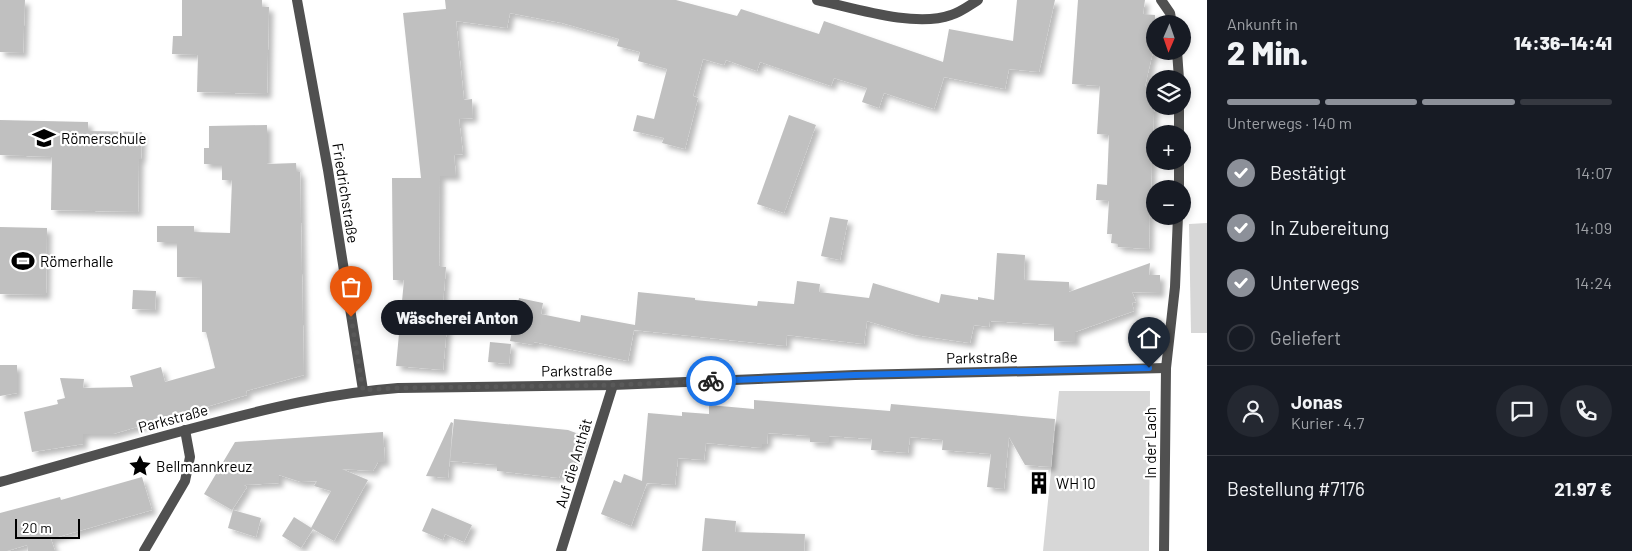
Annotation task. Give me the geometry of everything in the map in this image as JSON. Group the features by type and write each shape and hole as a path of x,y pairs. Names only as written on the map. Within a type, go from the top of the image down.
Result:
{"street":[{"name":"Friedrichstraße","path":"297,0 328,170 363,390"},
{"path":"817,0 894,17 925,20 951,16 978,0"},
{"path":"1161,0 1170,15"},
{"name":"In der Lach","path":"1164,551 1166,368 1175,287 1178,225"},
{"name":"Parkstraße","path":"0,482 282,405 363,390 613,385 855,375 1166,368"},
{"name":"Auf die Anthät","path":"561,551 613,385"},
{"path":"144,551 185,480 190,457 185,430"}],"shaded area":[{"path":"1207,223 1207,333 1191,333 1189,225"},
{"path":"1059,391 1150,391 1149,551 1043,551"}],"building":[{"path":"0,0 25,0 23,53 0,52"},
{"path":"182,0 262,0 262,7 269,7 267,94 197,92 198,55 172,54 173,36 182,36"},
{"path":"445,0 676,0 737,16 741,9 819,34 824,21 943,62 949,29 1013,41 1017,0 1055,0 1039,72 1009,69 1005,89 944,77 934,109 884,93 879,108 862,102 867,88 834,78 831,86 760,62 757,71 726,60 724,65 703,59 693,96 698,98 685,149 662,143 664,138 633,131 637,115 654,119 667,69 638,61 640,52 617,46 619,39 562,23 510,13 507,28 456,21 464,100 472,99 473,118 459,119 463,154 454,155 456,176 440,176 439,267 446,267 442,315 448,315 443,370 396,366 404,280 393,280 392,178 421,178 403,13 446,9"},
{"path":"1078,0 1145,0 1143,14 1155,15 1146,15 1146,60 1151,60 1149,70 1146,70 1146,115 1154,115 1153,125 1146,125 1146,170 1152,170 1151,180 1146,180 1146,225 1150,225 1149,249 1118,247 1118,244 1111,243 1112,234 1107,234 1109,201 1096,200 1097,184 1107,185 1109,135 1097,134 1100,86 1072,84"},
{"path":"789,115 816,125 784,213 757,204"},
{"path":"0,120 88,122 88,131 142,132 141,159 139,159 138,212 51,210 52,157 0,155"},
{"path":"267,125 267,164 296,163 297,172 300,172 304,375 246,391 247,395 113,434 83,434 83,444 32,452 24,412 58,404 57,400 65,398 60,378 84,379 83,388 133,387 130,376 161,367 165,382 215,368 206,332 202,332 202,278 177,277 177,242 157,242 157,226 194,226 194,232 230,233 232,180 222,180 222,164 204,164 204,148 209,148 209,126"},
{"path":"830,217 848,220 840,260 821,256"},
{"name":"Römerhalle","path":"0,227 47,228 46,295 0,294"},
{"path":"997,253 1025,255 1024,280 1069,282 1069,292 1150,263 1149,275 1160,275 1160,293 1132,292 1136,302 1132,303 1134,311 1075,332 1075,342 1054,341 1054,325 990,321 989,327 974,325 970,343 915,335 867,321 864,344 787,335 786,346 634,330 628,361 534,342 534,345 510,341 519,298 543,303 541,314 580,322 581,315 635,325 638,292 757,306 758,301 794,304 797,281 820,284 819,292 869,298 873,283 939,303 941,294 978,300 978,297 994,300"},
{"path":"133,290 156,291 155,310 132,309"},
{"path":"490,342 511,344 509,364 488,362"},
{"path":"0,365 17,365 17,393 0,396"},
{"path":"754,400 890,411 891,404 1055,419 1051,467 1025,465 1009,437 1004,489 987,487 991,454 942,450 943,440 910,437 908,453 871,450 872,439 829,436 829,443 810,442 810,436 768,433 767,444 762,444 762,448 706,443 704,460 678,458 675,485 647,483 631,526 601,514 614,480 621,483 624,474 642,481 648,413 682,416 682,412 709,414 709,405 754,409"},
{"path":"454,419 568,430 584,436 569,473 562,470 559,478 497,471 497,465 450,461"},
{"path":"451,422 453,423 448,478 426,476"},
{"path":"383,432 385,462 378,462 373,471 342,469 368,480 334,541 311,528 331,491 314,486 317,481 301,482 279,475 279,483 244,485 247,487 232,510 204,494 235,442"},
{"path":"142,477 152,510 51,539 55,551 28,551 27,545 7,551 0,551 0,513 60,497 61,500"},
{"path":"432,508 472,525 464,542 445,534 443,540 422,531"},
{"path":"233,510 261,518 256,537 228,528"},
{"path":"294,517 313,529 301,548 282,536"},
{"path":"705,518 736,521 735,532 805,534 804,551 702,551"}],"way so far":[{"path":"351,317 363,390 711,381"}],"place":[{"name":"Römerschule","path":"44,138"},
{"name":"Römerhalle","path":"23,261"},
{"name":"Wäscherei Anton","path":"351,317"},
{"name":"Bellmannkreuz","path":"140,466"},
{"name":"WH 10","path":"1039,483"}],"route":[{"path":"711,381 855,375 1149,368"}]}
